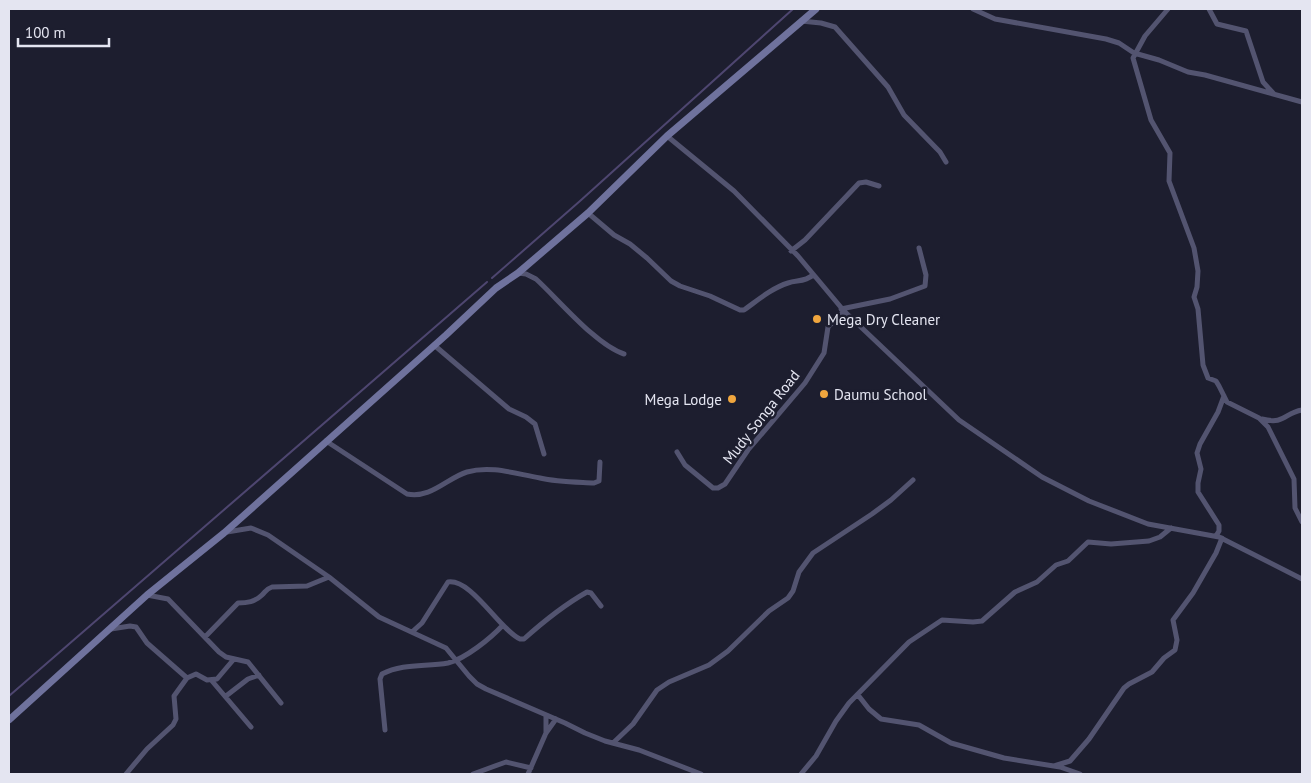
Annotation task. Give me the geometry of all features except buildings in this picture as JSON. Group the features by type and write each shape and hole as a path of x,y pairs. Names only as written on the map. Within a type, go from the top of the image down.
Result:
{"main road":[{"path":"9,720 147,595 224,533 496,288 518,273 588,212 667,136 815,9"}],"street":[{"path":"973,9 995,19 1106,39 1119,43 1134,54 1159,60 1188,72 1302,102"},
{"path":"1168,9 1156,22 1134,54 1134,61 1151,120 1170,153 1169,181 1194,248 1198,271 1194,297 1198,309 1203,365 1206,374 1208,378 1216,381 1230,404 1259,418 1276,422 1299,411 1302,406"},
{"path":"1209,9 1217,24 1246,31 1263,82 1274,94"},
{"path":"801,21 829,24 835,27 888,88 904,115 940,152 946,162"},
{"path":"667,136 734,192 813,275 842,310 959,420 1042,477 1089,501 1148,524 1219,537 1302,579"},
{"path":"791,251 805,240 859,183 866,182 879,186"},
{"path":"588,212 614,235 630,244 647,258 671,281 740,310 744,310 770,291 787,283 804,281 813,275"},
{"path":"842,310 890,299 925,286 926,274 919,248"},
{"path":"518,273 526,274 536,280 598,339 624,354"},
{"name":"Mudy Songa Road","path":"677,452 685,465 713,488 718,488 725,484 748,450 805,383 824,353 828,327 842,310"},
{"path":"434,345 509,409 526,417 535,424 544,454"},
{"path":"1054,766 1070,761 1089,740 1124,688 1152,672 1164,658 1175,650 1177,640 1173,628 1173,620 1193,593 1216,553 1220,525 1198,492 1201,469 1197,453 1224,396"},
{"path":"1259,418 1268,427 1294,479 1295,508 1302,522"},
{"path":"326,441 407,494 412,495 438,488 465,473 477,470 509,471 541,479 594,483 598,481 600,462"},
{"path":"613,743 633,724 657,690 669,682 709,665 728,652 769,611 788,598 793,591 799,572 813,553 884,505 913,480"},
{"path":"224,533 251,528 268,534 329,577 379,617 439,643 446,648 477,684 585,733 639,750 700,774"},
{"path":"801,774 816,756 844,710 909,642 942,620 982,621 1015,592 1037,582 1056,566 1068,561 1088,542 1111,544 1150,541 1160,537 1171,528"},
{"path":"205,637 238,603 250,603 272,587 307,586 329,577"},
{"path":"412,632 422,623 448,582 467,589 517,638 524,639 545,620 587,592 591,593 601,606"},
{"path":"147,595 168,599 218,652 226,657 248,662 281,703"},
{"path":"385,730 380,679 382,674 400,667 447,663 457,660 497,632 503,625"},
{"path":"111,629 136,627 146,643 187,678"},
{"path":"212,681 217,679 234,659"},
{"path":"126,774 147,749 173,725 176,719 174,696 187,678 196,674 212,681 251,727"},
{"path":"226,696 248,679 259,675"},
{"path":"858,695 881,720 919,725 951,743 1004,758 1054,766 1080,774"},
{"path":"546,716 546,733"},
{"path":"528,774 546,733 556,719"},
{"path":"474,774 506,762 531,768"}],"waterway":[{"path":"492,278 793,9"},
{"path":"9,696 487,282"}],"place":[{"name":"Mega Dry Cleaner","path":"817,319"},
{"name":"Daumu School","path":"824,394"},
{"name":"Mega Lodge","path":"732,399"}]}
